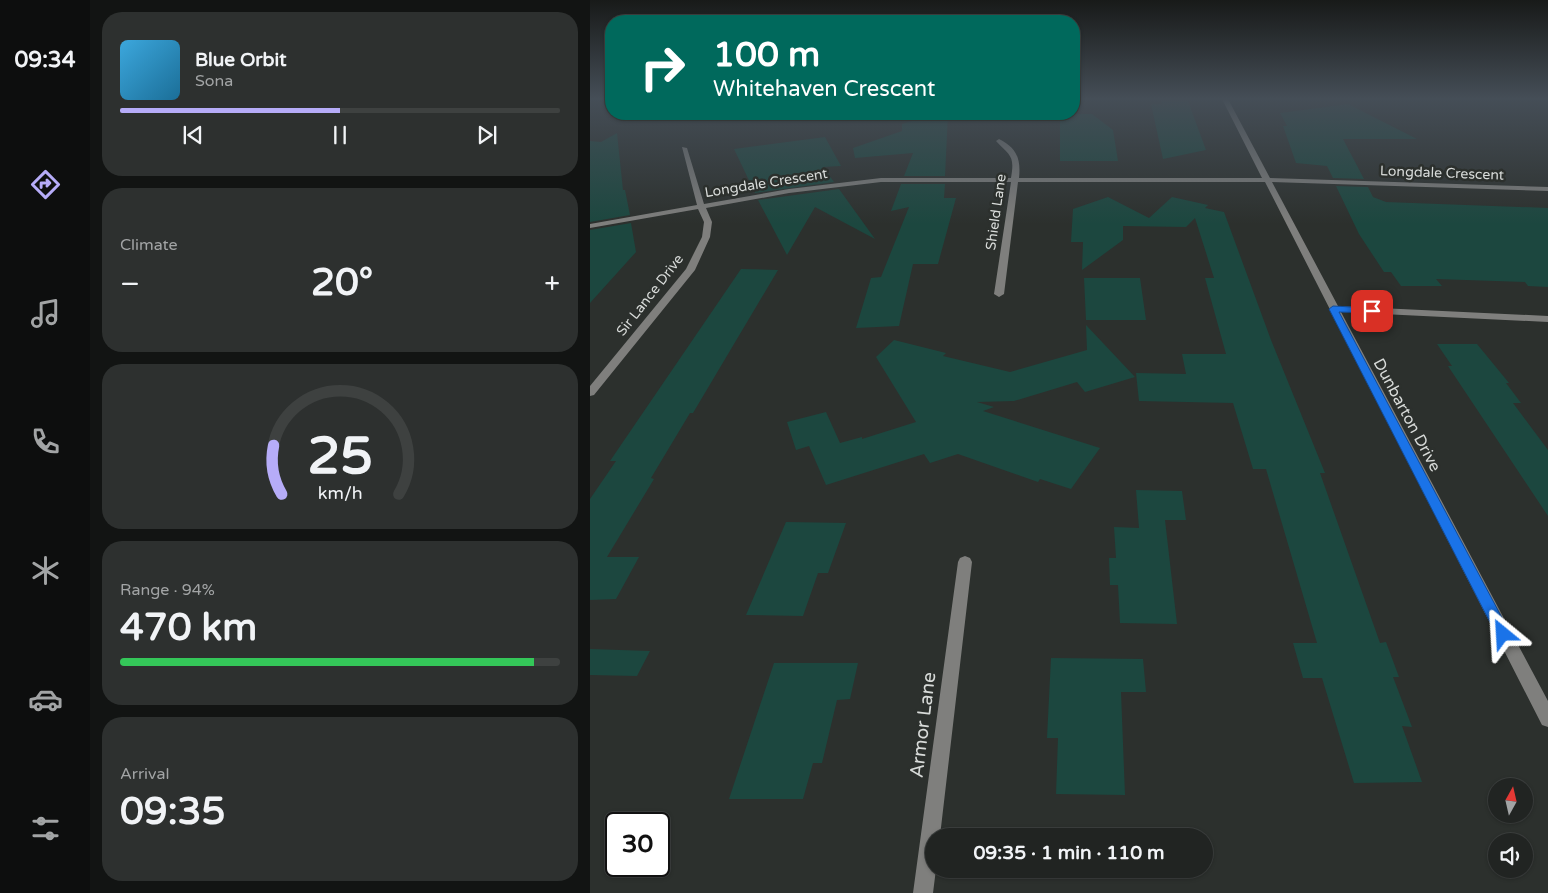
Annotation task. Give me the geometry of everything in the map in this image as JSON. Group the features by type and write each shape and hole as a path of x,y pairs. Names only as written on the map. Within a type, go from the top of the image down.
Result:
{"street":[{"name":"Shield Lane","path":"999,141 1014,153 1017,163 999,294"},
{"name":"Dunbarton Drive","path":"1246,141 1548,719"},
{"name":"Sir Lance Drive","path":"590,393 690,270 706,237 708,222 701,206 684,148"},
{"name":"Longdale Crescent","path":"590,226 852,182 898,179 1266,180 1548,189"},
{"path":"1333,309 1548,319"},
{"name":"Armor Lane","path":"923,893 965,562"}],"building":[{"path":"590,141 618,141 623,190 625,190 630,215 590,222"},
{"path":"797,141 827,141 841,166 823,167 834,182 755,193 734,149"},
{"path":"874,141 947,141 945,176 904,176 913,153 855,158 853,148"},
{"path":"1060,141 1115,141 1118,161 1060,161"},
{"path":"1159,141 1203,141 1206,150 1163,159"},
{"path":"1288,141 1344,141 1364,179 1333,178 1327,166 1296,163"},
{"path":"901,184 945,184 944,198 956,198 938,264 913,264 899,326 856,328 871,278 881,277 909,207 891,211"},
{"path":"1336,186 1368,187 1373,197 1386,202 1548,208 1548,287 1528,286 1525,282 1436,279 1442,286 1401,286 1391,272 1384,272 1359,234"},
{"path":"839,189 875,239 815,207 787,255 758,200"},
{"path":"1108,197 1149,218 1172,197 1208,205 1205,208 1224,212 1271,340 1325,473 1320,473 1380,643 1386,642 1399,677 1393,677 1412,727 1402,726 1422,782 1354,783 1322,678 1303,678 1293,643 1317,643 1266,469 1253,469 1233,403 1139,401 1136,373 1186,374 1182,354 1226,354 1205,278 1214,278 1195,218 1186,227 1123,226 1123,240 1082,270 1083,242 1071,242 1073,209"},
{"path":"631,223 636,252 590,303 590,230"},
{"path":"741,269 778,270 693,413 690,413 651,478 654,479 607,557 639,557 616,599 590,600 590,499 616,461 610,461"},
{"path":"1084,278 1140,278 1146,320 1086,320"},
{"path":"1086,325 1135,377 1085,392 1077,382 1014,401 977,402 994,407 983,411 1100,448 1071,489 1040,479 1038,482 958,454 930,463 924,454 826,485 809,446 796,450 787,422 826,412 840,443 862,437 862,439 916,422 876,357 894,340 946,353 943,356 1010,372 1087,350"},
{"path":"1437,344 1477,344 1509,383 1506,383 1521,403 1513,403 1548,450 1548,516 1448,366 1452,366"},
{"path":"1136,490 1182,491 1186,520 1165,520 1177,624 1120,623 1118,585 1110,585 1109,558 1116,558 1114,527 1139,528"},
{"path":"786,522 846,523 828,573 818,573 803,616 746,615"},
{"path":"590,649 650,651 637,676 590,675"},
{"path":"1051,658 1143,659 1146,692 1121,692 1125,795 1056,794 1058,738 1047,738"},
{"path":"774,663 858,663 850,699 837,700 822,763 813,763 803,799 729,799"}],"route":[{"path":"1372,311 1333,309 1503,634"}]}
